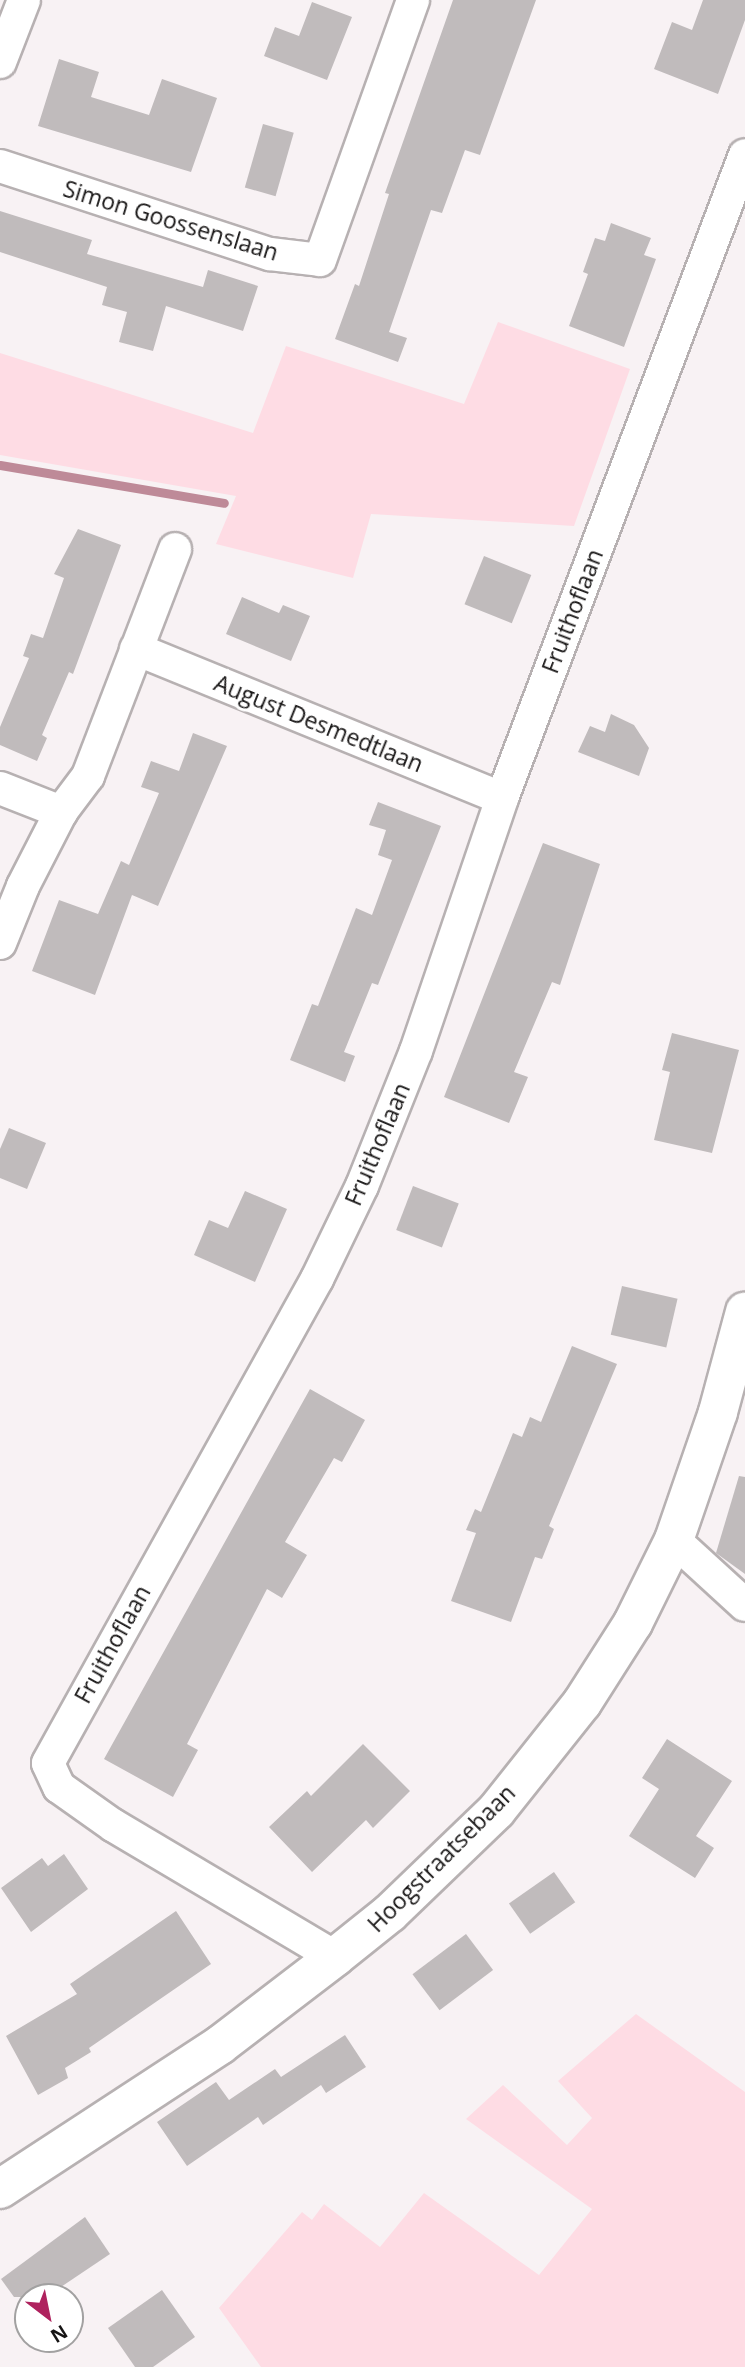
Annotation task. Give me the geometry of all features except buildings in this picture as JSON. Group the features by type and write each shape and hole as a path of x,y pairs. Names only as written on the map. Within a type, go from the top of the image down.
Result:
{"main road":[{"name":"Hoogstraatsebaan","path":"0,2189 220,2045 335,1958 390,1913 496,1811 582,1703 633,1623 674,1540 718,1412 745,1312"}],"street":[{"path":"0,62 24,0"},
{"name":"Simon Goossenslaan","path":"0,166 270,254 320,261 413,0"},
{"name":"Fruithoflaan","path":"335,1958 114,1826 59,1787 48,1763 317,1279 356,1197 416,1051 502,797 745,155"},
{"path":"0,943 23,886 61,811 88,776 175,549"},
{"name":"August Desmedtlaan","path":"136,649 502,797"},
{"path":"0,788 61,811"},
{"path":"674,1540 745,1605"}],"shaded area":[{"path":"498,322 630,369 574,526 371,514 353,578 216,544 236,496 0,455 0,353 253,433 286,346 464,404"},
{"path":"636,2014 745,2092 745,2367 261,2367 219,2308 302,2212 312,2220 324,2204 380,2247 424,2193 539,2275 592,2209 466,2119 503,2085 567,2145 592,2118 558,2081"}],"waterway":[{"path":"0,465 224,503"}]}
